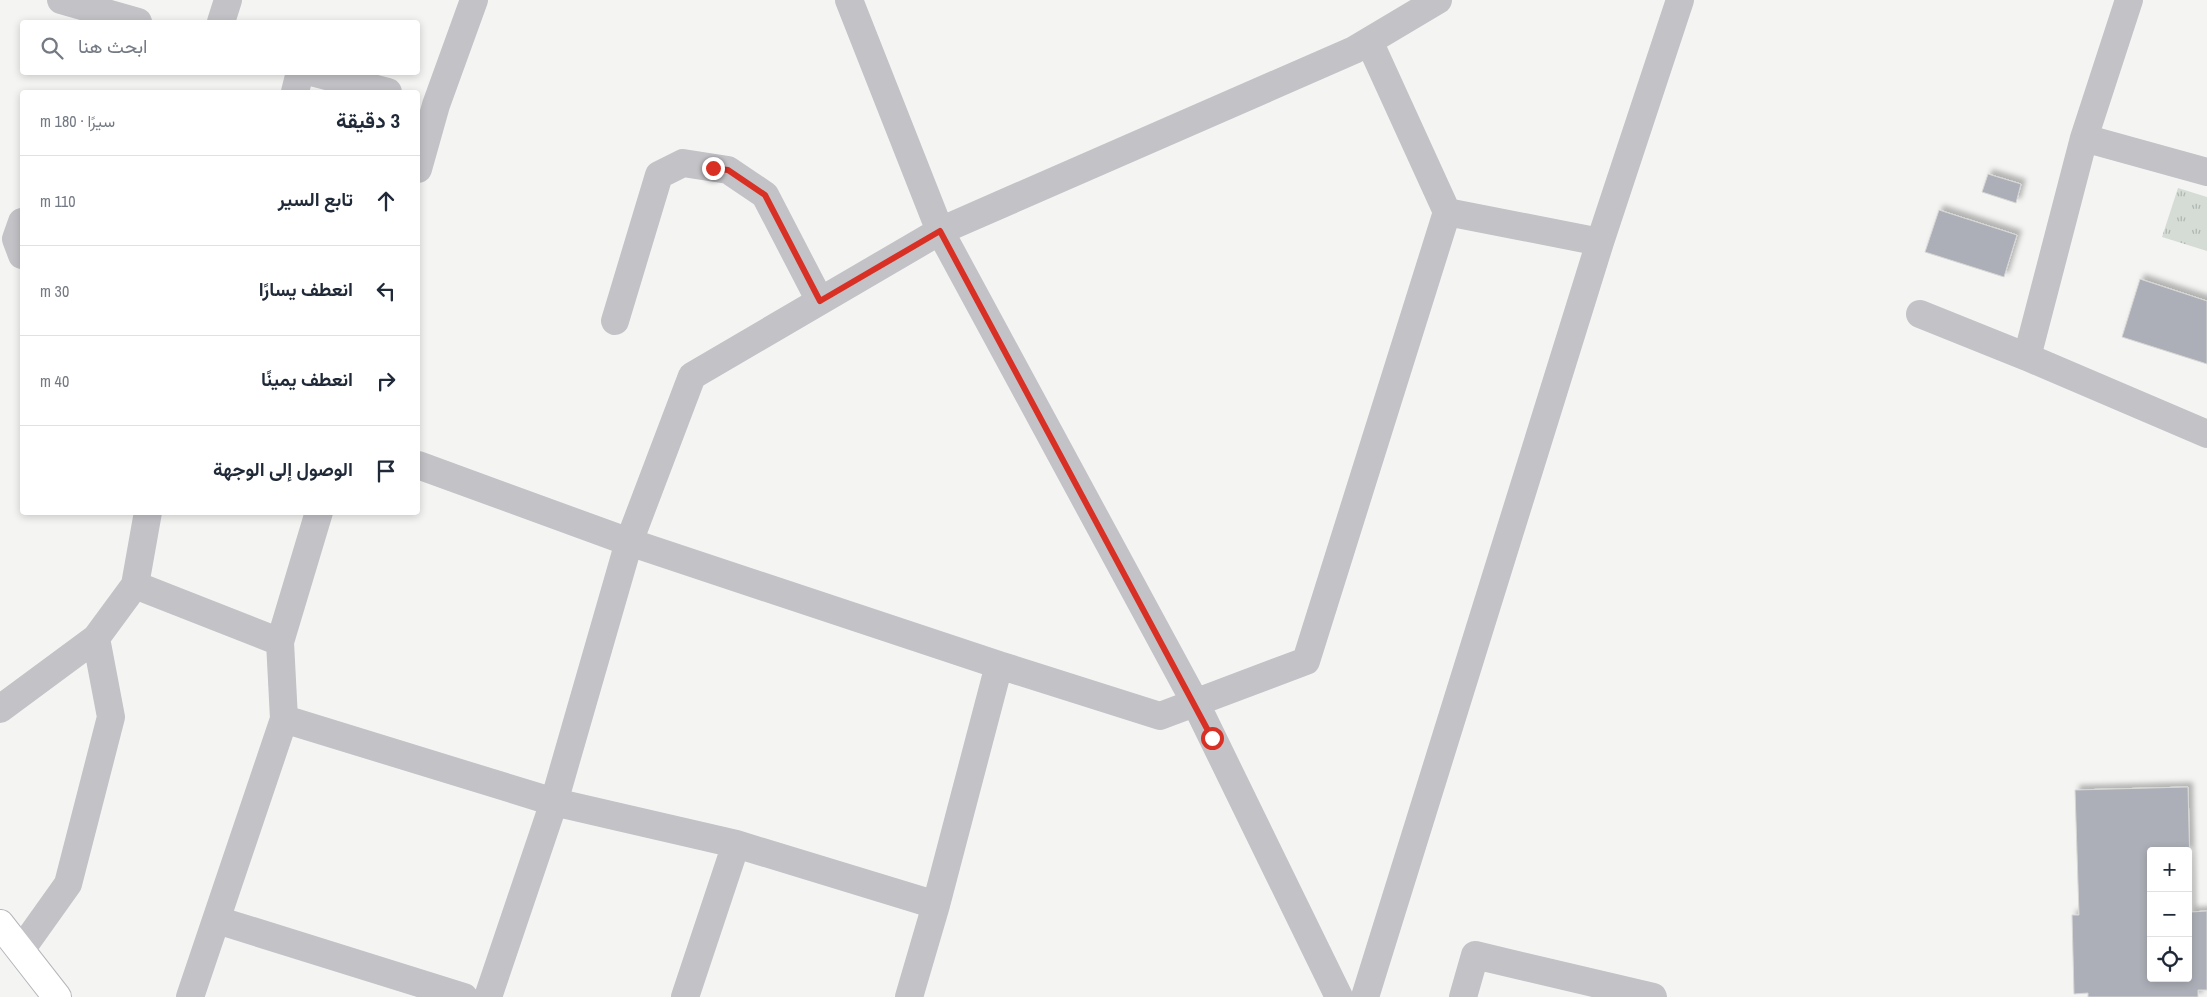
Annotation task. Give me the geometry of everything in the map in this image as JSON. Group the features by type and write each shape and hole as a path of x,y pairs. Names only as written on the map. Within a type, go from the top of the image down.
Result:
{"main road":[{"path":"0,924 57,997"}],"street":[{"path":"61,0 131,20"},
{"path":"222,20 228,0"},
{"path":"420,154 427,102 474,0"},
{"path":"849,0 940,231 1196,704 1339,997"},
{"path":"488,997 554,802 629,542 692,376 940,231 1354,50 1438,0"},
{"path":"1365,997 1600,242 1680,0"},
{"path":"2027,357 2084,138 2129,0"},
{"path":"420,466 629,542 999,665 1160,716 1306,661 1447,212 1369,40"},
{"path":"296,90 299,75"},
{"path":"323,75 380,90"},
{"path":"2084,138 2207,172"},
{"path":"615,321 659,175 683,163 728,170 765,195 820,301"},
{"path":"1447,212 1600,242"},
{"path":"20,228 16,239 20,250"},
{"path":"1920,314 2027,357 2207,434"},
{"path":"0,709 96,638 135,585 147,515"},
{"path":"190,997 284,719 280,642 318,515"},
{"path":"135,585 280,642"},
{"path":"21,950 68,884 111,717 96,638"},
{"path":"909,997 936,905 999,665"},
{"path":"284,719 554,802 736,844 936,905"},
{"path":"685,997 736,844"},
{"path":"217,920 464,997"},
{"path":"1463,997 1476,955 1653,997"}],"green space":[{"path":"2178,188 2207,197 2207,251 2162,237"}],"building":[{"path":"1988,174 2021,184 2016,203 1982,192"},
{"path":"1939,210 2017,235 2004,277 1925,252"},
{"path":"2140,279 2207,301 2207,364 2122,337"},
{"path":"2188,787 2189,847 2147,847 2147,982 2192,982 2192,912 2207,911 2207,990 2198,990 2198,997 2088,997 2088,993 2074,994 2072,915 2079,915 2075,790"}],"route":[{"path":"713,168 728,170 765,195 820,301 940,231 1196,704 1212,738"}]}
